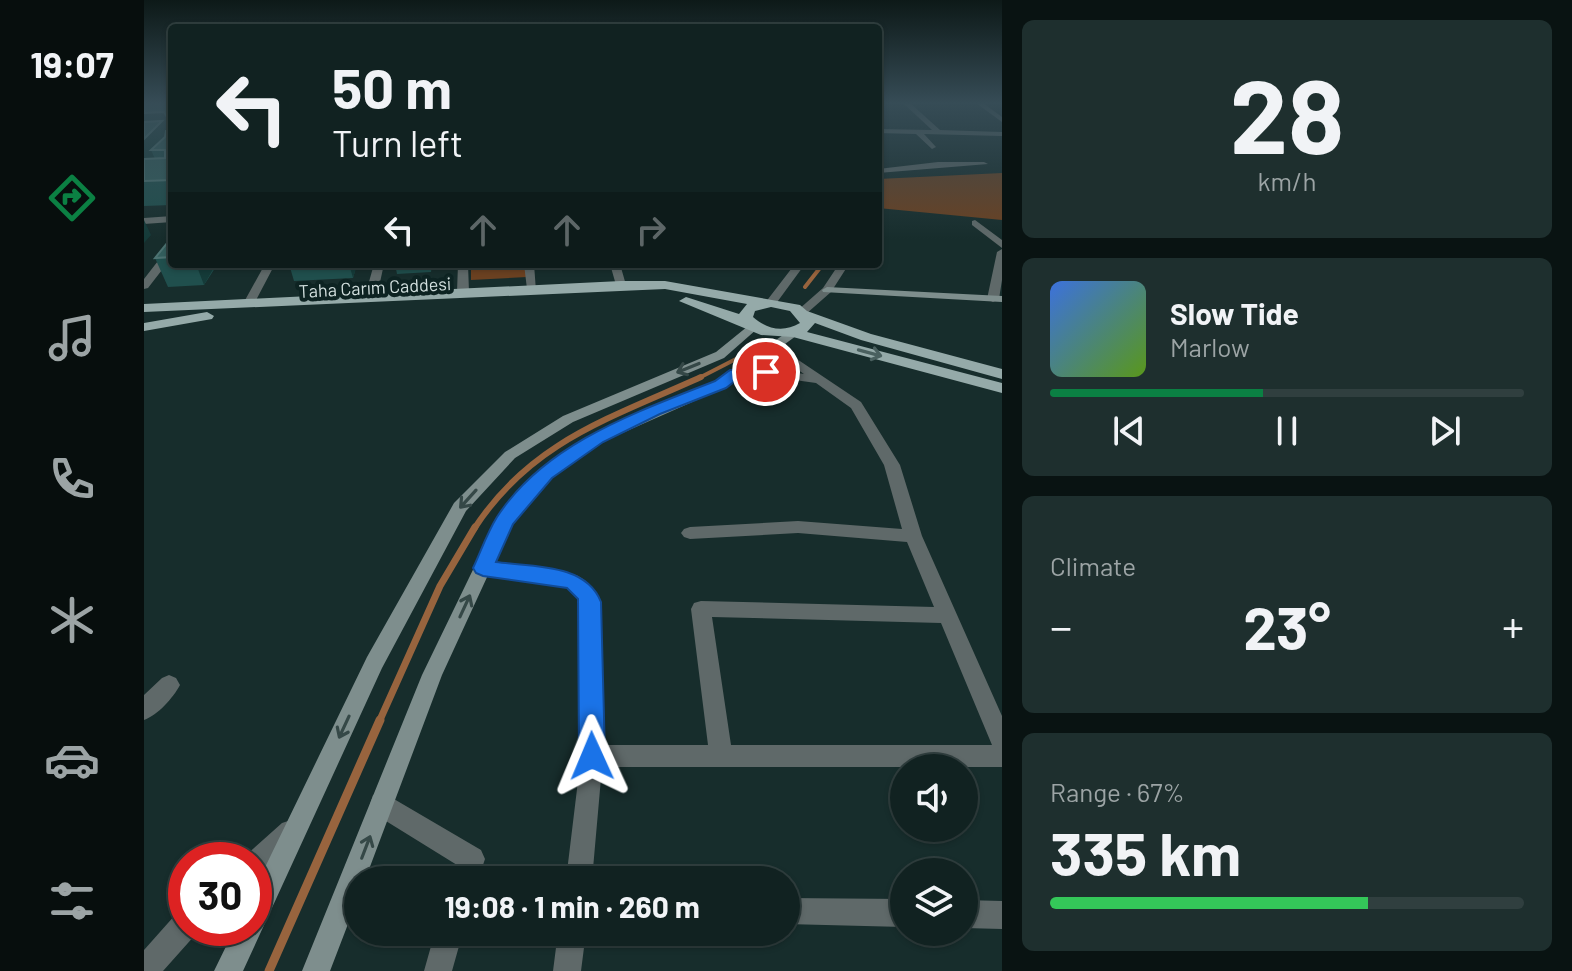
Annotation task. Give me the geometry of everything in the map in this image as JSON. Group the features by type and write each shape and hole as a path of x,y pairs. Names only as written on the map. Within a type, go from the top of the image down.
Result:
{"main road":[{"name":"Taha Carım Caddesi","path":"144,308 665,285 768,303 803,314"},
{"path":"827,290 997,299"},
{"name":"Taha Carım Caddesi","path":"144,327 197,317 588,295 657,295 708,306 771,333 793,333"},
{"path":"272,882 374,663 460,507 510,455 568,419 720,355 751,325 745,313 749,308 768,303"},
{"path":"316,971 432,675 505,520 546,473 597,439 654,411 721,384 807,325 803,314"},
{"path":"803,314 866,337 1002,374"},
{"path":"793,333 1002,388"},
{"path":"228,971 241,946"}],"street":[{"path":"882,171 938,164 984,164"},
{"path":"144,218 168,217"},
{"path":"975,223 1002,245"},
{"path":"997,299 1002,252"},
{"path":"144,286 168,255"},
{"path":"250,302 268,268"},
{"path":"371,296 378,268"},
{"path":"463,268 463,292"},
{"path":"529,268 532,289"},
{"path":"616,268 621,285"},
{"path":"768,303 797,268"},
{"path":"803,314 827,290 841,268"},
{"path":"773,347 856,405 892,465 913,536 1002,742"},
{"path":"736,374 788,375 829,385"},
{"path":"690,533 798,527 913,536"},
{"path":"483,568 573,581 587,594 590,602 592,756 580,866"},
{"path":"721,756 701,609 948,615"},
{"path":"144,710 169,685"},
{"path":"592,756 1002,756"},
{"path":"382,804 472,859 470,866"},
{"path":"272,849 298,826"},
{"path":"800,911 890,913"},
{"path":"978,914 1002,915"},
{"path":"144,971 168,944"},
{"path":"438,971 445,946"},
{"path":"567,971 570,946"}],"shaded area":[{"path":"1002,173 1002,220 882,208 882,179"},
{"path":"471,268 526,268 527,277 471,280"}],"building":[{"path":"168,148 168,180 144,181 144,159 165,158 165,150 151,150"},
{"path":"168,242 168,257 155,258"}],"waterway":[{"path":"805,287 820,268"},
{"path":"700,377 736,359 763,340"},
{"path":"474,529 496,499 547,453 605,420 700,377"},
{"path":"379,722 440,586 475,527"},
{"path":"269,971 380,720"}],"route":[{"path":"592,756 590,602 587,594 573,581 483,568 505,520 546,473 597,439 654,411 721,384 736,374 766,372"}]}
